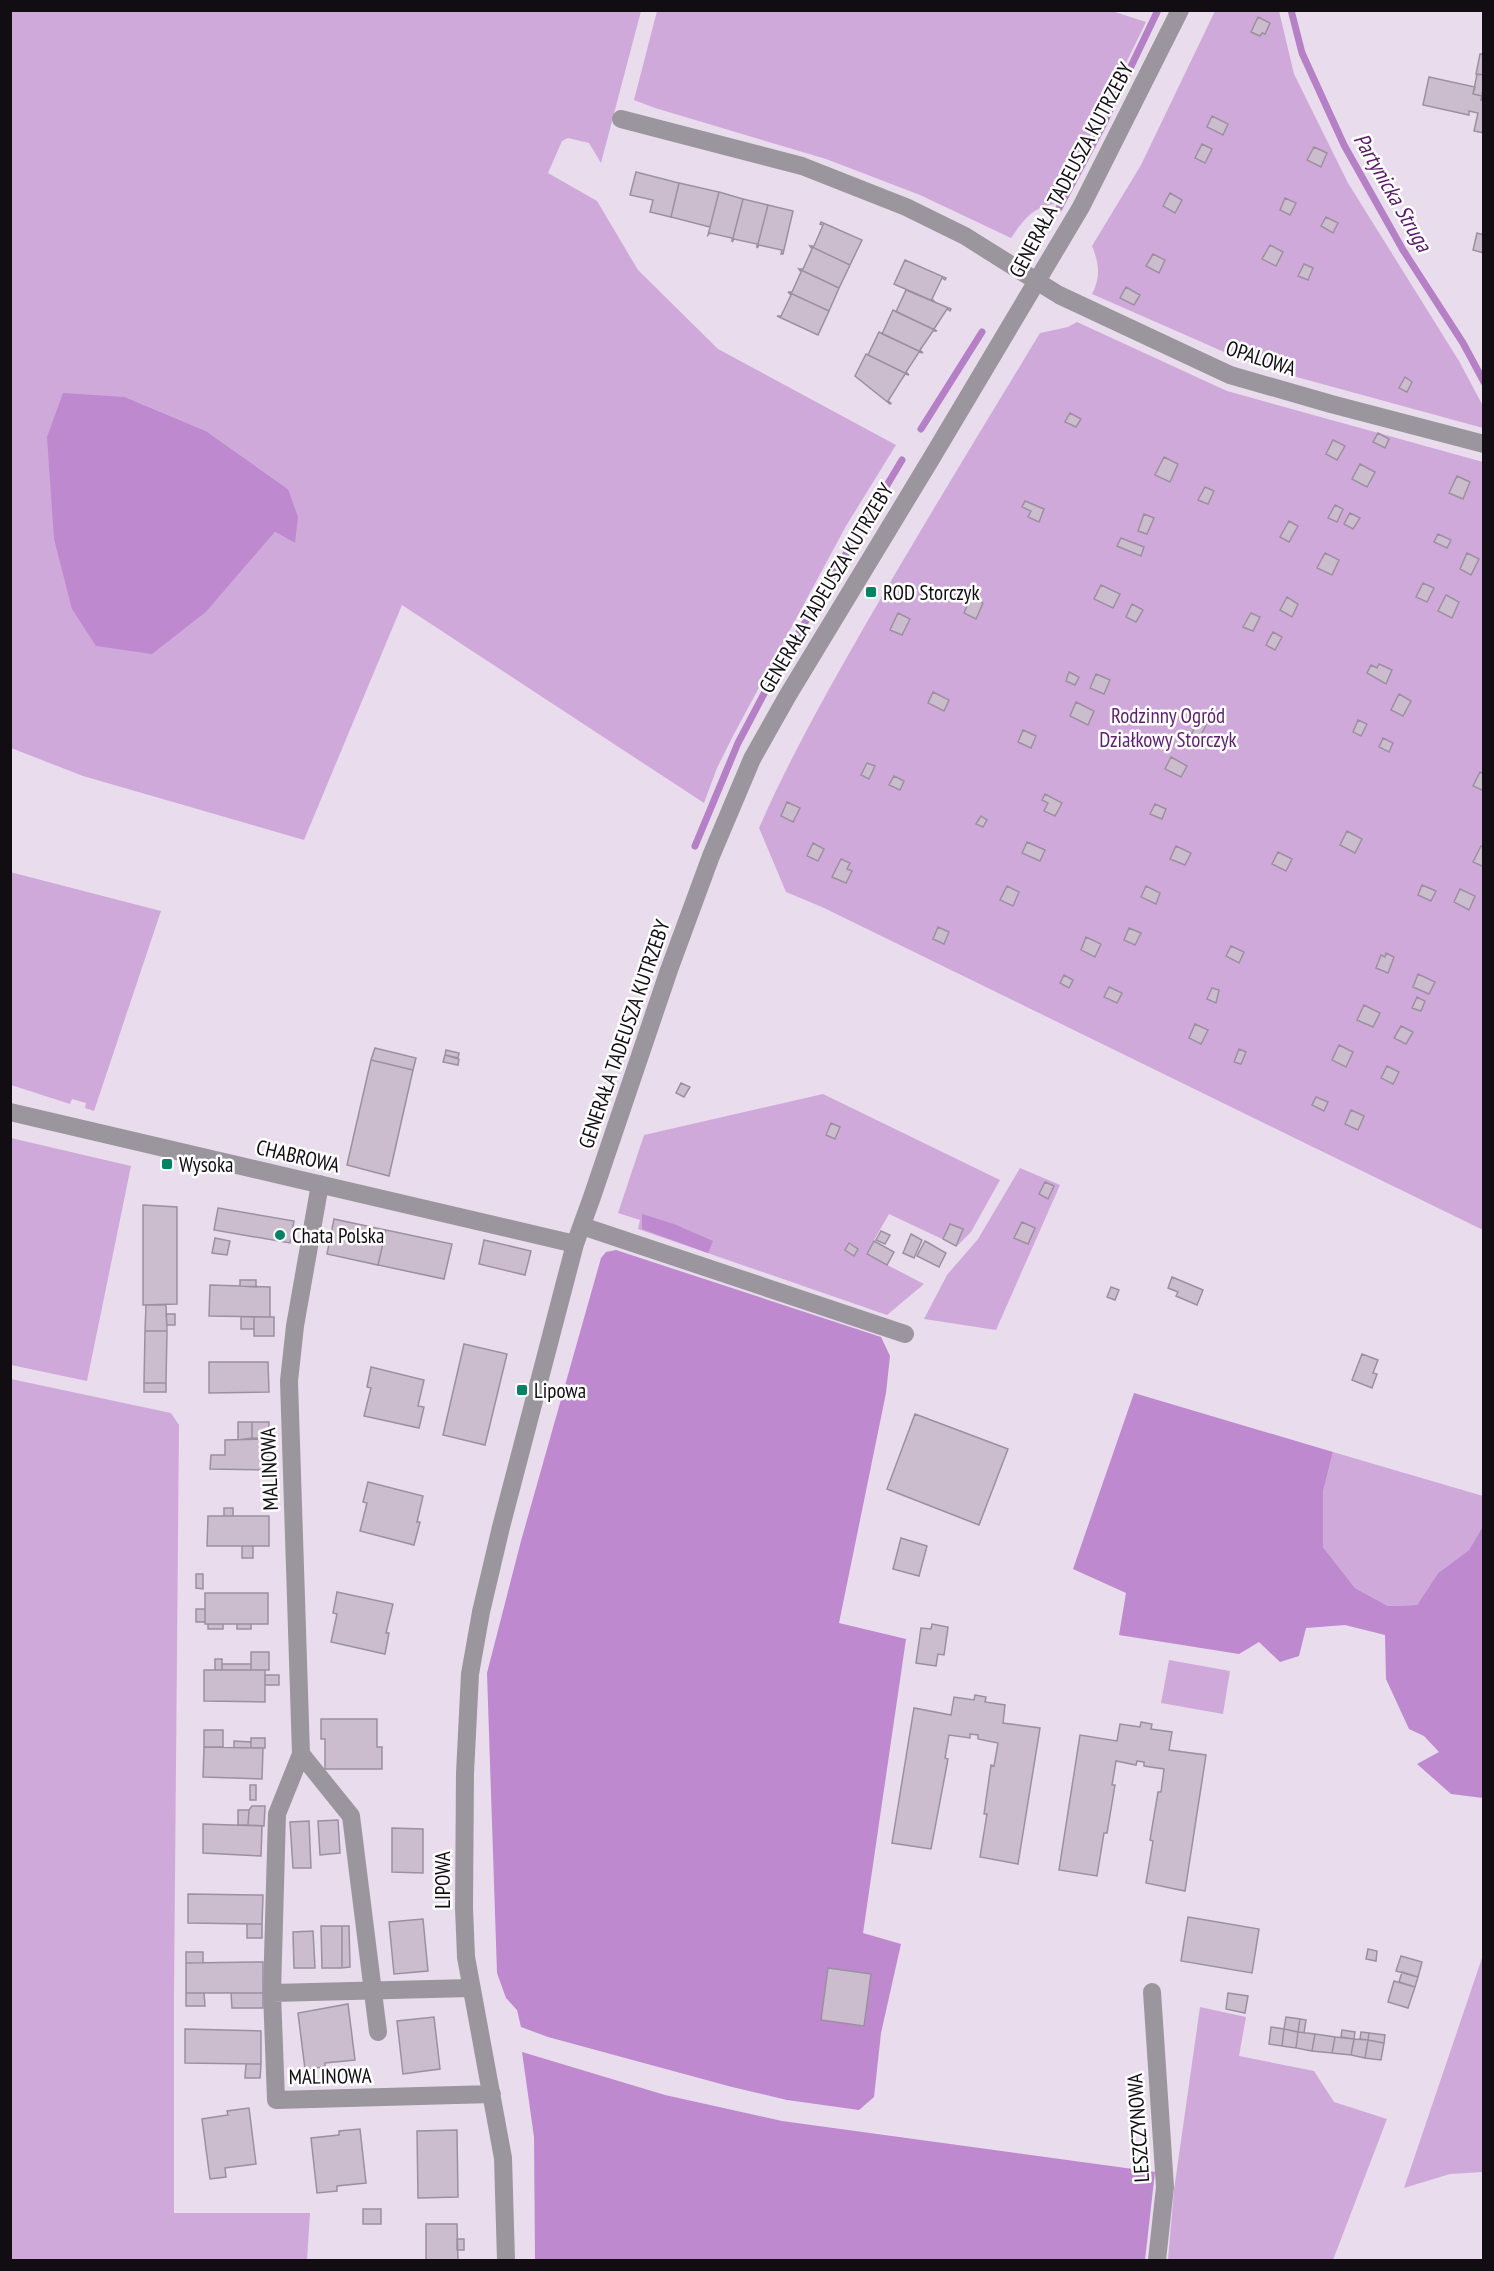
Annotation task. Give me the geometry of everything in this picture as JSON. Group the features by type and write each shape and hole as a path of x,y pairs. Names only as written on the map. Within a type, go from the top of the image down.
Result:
{"street":[{"name":"GENERAŁA TADEUSZA KUTRZEBY","path":"583,1224 669,970 739,787 788,695 1081,207 1180,10"},
{"name":"OPALOWA","path":"621,119 793,163 906,207 964,236 1059,295 1230,375 1484,444"},
{"name":"CHABROWA","path":"10,1112 575,1244"},
{"name":"MALINOWA","path":"320,1184 295,1326 289,1381 301,1754 277,1814 272,1993 276,2100 492,2094"},
{"name":"LIPOWA","path":"506,2260 503,2158 466,1957 465,1773 470,1674 481,1612 515,1469 575,1244 583,1224"},
{"path":"583,1224 905,1334"},
{"name":"MALINOWA","path":"301,1754 351,1816 378,2032"},
{"path":"272,1993 471,1988"},
{"name":"LESZCZYNOWA","path":"1152,1992 1165,2187 1156,2260"}],"green space":[{"path":"10,11 641,11 601,163 589,143 568,138 562,141 548,173 597,201 638,270 718,349 896,445 846,526 734,734 717,768 704,803 402,605 304,840 83,776 11,748","holes":["125,397 206,431 288,489 295,543 275,532 207,611"]},
{"path":"657,11 1112,11 1146,22 1057,204 1036,210 1020,225 1011,238 920,195 826,159 634,100"},
{"path":"1215,11 1279,11 1294,74 1348,183 1459,361 1483,406 1483,428 1256,366 1092,294 1097,282 1098,270 1092,246 1141,165"},
{"name":"Rodzinny Ogród Działkowy Storczyk","path":"1077,322 1227,391 1483,462 1483,1230 822,907 786,892 759,828 797,750 888,586 1040,333 1068,327"},
{"path":"10,872 161,911 94,1111 85,1108 86,1103 72,1099 70,1104 11,1085"},
{"path":"823,1094 1000,1180 971,1232 957,1246 889,1214 866,1254 924,1284 887,1315 638,1229 640,1220 618,1213 644,1135"},
{"path":"11,1138 131,1166 87,1381 11,1365"},
{"path":"1020,1168 1060,1185 996,1330 924,1319 947,1275 978,1239"},
{"path":"11,1379 171,1413 179,1425 174,2213 310,2213 307,2260 11,2260"},
{"path":"1333,1452 1483,1496 1483,1526 1469,1550 1438,1573 1417,1605 1388,1606 1355,1588 1323,1547 1323,1492"},
{"path":"1169,1660 1230,1671 1223,1714 1161,1703"},
{"path":"1483,1955 1483,2172 1450,2174 1404,2188"},
{"path":"1200,2007 1246,2017 1239,2056 1314,2071 1334,2102 1387,2119 1333,2260 1168,2260 1174,2190"}],"shaded area":[{"path":"63,393 125,397 206,431 288,489 298,517 295,543 275,532 207,611 152,654 96,646 72,609 54,539 47,437"},
{"path":"642,1214 674,1224 713,1241 708,1253 642,1229"},
{"path":"616,1250 881,1337 890,1356 886,1393 839,1623 906,1639 863,1933 901,1944 881,2033 874,2097 859,2110 787,2100 732,2087 548,2037 521,2027 517,2010 506,1998 497,1973 487,1673 521,1541 601,1258 606,1252"},
{"path":"1134,1393 1333,1452 1323,1492 1323,1547 1355,1588 1388,1606 1417,1605 1438,1573 1469,1550 1483,1526 1483,1798 1451,1794 1417,1764 1439,1752 1424,1736 1409,1729 1386,1679 1385,1635 1345,1625 1306,1628 1299,1656 1280,1662 1259,1642 1239,1654 1119,1635 1126,1593 1073,1569"},
{"path":"522,2052 665,2095 782,2121 1155,2172 1145,2260 535,2260 534,2137"}],"building":[{"path":"1258,17 1270,23 1265,34 1262,33 1260,36 1251,32"},
{"path":"1480,54 1484,54 1484,75 1476,74"},
{"path":"1477,74 1484,75 1482,96 1473,94"},
{"path":"1429,77 1475,87 1473,94 1482,96 1481,100 1484,100 1484,133 1474,131 1478,113 1469,111 1469,115 1423,105"},
{"path":"1212,116 1228,124 1223,135 1207,127"},
{"path":"1202,144 1212,149 1205,163 1195,158"},
{"path":"1314,147 1327,153 1321,167 1307,160"},
{"path":"636,172 679,183 671,217 650,212 653,200 630,195"},
{"path":"679,183 719,192 710,227 671,217"},
{"path":"719,192 743,199 732,242 732,238 710,233 708,235"},
{"path":"1170,193 1182,200 1175,213 1163,206"},
{"path":"1285,198 1296,203 1290,215 1280,210"},
{"path":"743,199 768,205 757,248 757,244 734,239 732,242"},
{"path":"768,205 793,211 783,254 781,254 782,250 759,245 757,248"},
{"path":"1326,217 1338,223 1333,233 1321,226"},
{"path":"821,222 862,240 850,265 810,246 814,246 823,225 820,224"},
{"path":"1477,233 1484,235 1484,253 1473,250"},
{"path":"1270,245 1283,252 1276,266 1262,259"},
{"path":"810,246 850,265 839,288 799,269 803,269 812,249"},
{"path":"1153,254 1165,260 1159,273 1146,266"},
{"path":"905,260 946,278 945,280 942,278 932,299 935,302 894,284"},
{"path":"1304,264 1313,268 1308,280 1298,276"},
{"path":"799,269 839,288 829,311 788,292 792,292 801,272"},
{"path":"1126,287 1140,295 1134,305 1120,298"},
{"path":"906,290 951,309 950,311 947,309 934,329 937,331 896,312"},
{"path":"788,292 829,311 818,335 777,316 781,316 791,295"},
{"path":"893,310 937,331 933,331 920,350 923,353 882,334"},
{"path":"879,332 923,353 919,352 906,372 909,375 868,355"},
{"path":"866,354 909,375 905,374 888,401 890,404 855,376"},
{"path":"1405,377 1412,382 1407,392 1399,388"},
{"path":"1070,413 1081,419 1076,427 1065,422"},
{"path":"1378,433 1389,439 1385,448 1373,442"},
{"path":"1333,440 1345,446 1337,460 1326,454"},
{"path":"1164,457 1178,464 1170,482 1155,475"},
{"path":"1360,464 1375,472 1367,487 1352,479"},
{"path":"1457,476 1470,482 1463,499 1449,493"},
{"path":"1205,487 1214,491 1208,504 1198,500"},
{"path":"1025,501 1044,509 1039,522 1028,517 1031,511 1022,507"},
{"path":"1335,505 1343,509 1337,522 1328,518"},
{"path":"1350,513 1360,518 1353,529 1344,524"},
{"path":"1144,514 1154,518 1147,534 1138,531"},
{"path":"1289,521 1298,526 1289,542 1280,537"},
{"path":"1438,534 1451,540 1447,548 1434,542"},
{"path":"1121,538 1144,547 1141,556 1117,546"},
{"path":"1325,553 1339,560 1332,575 1317,568"},
{"path":"1467,553 1479,559 1471,575 1460,569"},
{"path":"1423,583 1434,588 1427,602 1416,597"},
{"path":"1101,585 1120,594 1113,608 1094,599"},
{"path":"1446,595 1459,602 1452,618 1438,611"},
{"path":"971,597 983,603 976,619 964,613"},
{"path":"1287,597 1298,604 1292,617 1280,610"},
{"path":"1132,604 1143,610 1136,622 1126,617"},
{"path":"898,613 910,619 902,635 890,630"},
{"path":"1251,613 1260,617 1253,631 1243,627"},
{"path":"1273,632 1282,637 1275,650 1266,645"},
{"path":"1379,664 1392,670 1386,684 1367,673 1371,665 1377,668"},
{"path":"1069,672 1079,677 1075,685 1066,681"},
{"path":"1096,674 1110,680 1104,694 1090,688"},
{"path":"933,692 949,700 944,711 928,703"},
{"path":"1399,694 1411,701 1403,716 1391,710"},
{"path":"1076,702 1094,711 1088,725 1070,716"},
{"path":"1199,719 1207,723 1199,739 1191,735"},
{"path":"1358,720 1367,724 1361,736 1353,732"},
{"path":"1023,730 1036,736 1031,748 1018,742"},
{"path":"1383,738 1393,743 1389,752 1379,747"},
{"path":"1171,757 1187,766 1181,777 1165,769"},
{"path":"867,763 875,766 869,779 861,775"},
{"path":"1480,772 1484,774 1484,791 1473,786"},
{"path":"894,776 904,781 900,790 889,785"},
{"path":"1045,794 1062,803 1055,816 1044,811 1048,803 1042,800"},
{"path":"787,802 800,808 793,822 781,816"},
{"path":"1155,804 1166,809 1162,819 1150,814"},
{"path":"981,816 987,820 983,827 976,824"},
{"path":"1347,831 1362,839 1355,853 1340,845"},
{"path":"1027,842 1045,850 1040,861 1022,853"},
{"path":"813,843 824,849 818,861 807,856"},
{"path":"1176,846 1191,853 1185,865 1170,859"},
{"path":"1481,846 1484,848 1484,867 1473,862"},
{"path":"1278,852 1292,859 1286,871 1272,864"},
{"path":"841,859 850,863 847,869 852,871 846,883 832,877"},
{"path":"1422,885 1436,891 1431,901 1418,895"},
{"path":"1007,886 1019,892 1013,906 1000,900"},
{"path":"1146,886 1160,893 1156,904 1141,897"},
{"path":"1460,889 1475,896 1469,910 1454,902"},
{"path":"938,927 949,932 944,944 933,939"},
{"path":"1129,928 1141,933 1135,945 1124,940"},
{"path":"1086,937 1101,944 1095,957 1081,950"},
{"path":"1231,946 1244,952 1239,963 1226,956"},
{"path":"1386,953 1394,957 1388,973 1376,968 1381,955 1385,957"},
{"path":"1418,974 1435,982 1429,994 1413,987"},
{"path":"1064,975 1073,980 1069,988 1060,983"},
{"path":"1109,987 1122,993 1117,1003 1104,997"},
{"path":"1212,988 1219,990 1216,1003 1207,999"},
{"path":"1417,997 1425,1001 1421,1011 1412,1008"},
{"path":"1364,1005 1380,1013 1373,1027 1357,1020"},
{"path":"1195,1024 1208,1030 1201,1044 1189,1038"},
{"path":"1401,1026 1413,1032 1406,1044 1394,1038"},
{"path":"1339,1045 1353,1052 1346,1067 1332,1060"},
{"path":"375,1048 416,1058 413,1070 371,1060"},
{"path":"1239,1049 1246,1052 1241,1064 1234,1062"},
{"path":"446,1050 459,1053 458,1058 445,1055"},
{"path":"445,1055 459,1059 458,1065 443,1062"},
{"path":"371,1060 413,1070 389,1176 347,1165"},
{"path":"1387,1066 1399,1072 1393,1084 1381,1078"},
{"path":"681,1083 690,1087 684,1097 676,1093"},
{"path":"1316,1097 1328,1102 1324,1111 1312,1105"},
{"path":"1351,1110 1364,1116 1358,1130 1345,1124"},
{"path":"831,1123 840,1127 835,1139 826,1135"},
{"path":"1045,1182 1054,1186 1048,1199 1039,1194"},
{"path":"143,1205 177,1207 177,1304 143,1305"},
{"path":"218,1208 294,1221 290,1243 214,1230"},
{"path":"334,1219 386,1230 378,1265 327,1254"},
{"path":"1022,1222 1035,1228 1028,1244 1014,1238"},
{"path":"950,1224 963,1229 956,1246 943,1239"},
{"path":"386,1230 452,1244 444,1279 378,1265"},
{"path":"881,1231 890,1235 885,1244 876,1240"},
{"path":"911,1234 922,1240 914,1258 903,1253"},
{"path":"215,1238 230,1241 227,1255 212,1253"},
{"path":"484,1240 531,1251 525,1275 479,1264"},
{"path":"874,1241 894,1252 887,1265 867,1254"},
{"path":"925,1241 946,1253 939,1267 917,1256"},
{"path":"849,1243 858,1249 854,1256 845,1250"},
{"path":"1172,1277 1203,1290 1197,1305 1176,1296 1178,1292 1168,1288"},
{"path":"240,1280 256,1280 256,1287 240,1286"},
{"path":"210,1285 270,1287 270,1317 209,1316"},
{"path":"1111,1287 1119,1290 1115,1300 1107,1297"},
{"path":"146,1305 166,1305 167,1331 145,1331"},
{"path":"166,1314 175,1314 175,1325 167,1325"},
{"path":"241,1317 254,1317 254,1329 241,1329"},
{"path":"254,1317 274,1317 274,1336 254,1336"},
{"path":"145,1331 167,1331 166,1383 144,1383"},
{"path":"464,1344 507,1354 485,1445 443,1435"},
{"path":"1362,1354 1378,1360 1373,1373 1377,1374 1372,1388 1352,1380"},
{"path":"209,1362 268,1362 269,1392 209,1393"},
{"path":"371,1367 424,1380 418,1406 424,1407 419,1428 364,1416 371,1388 367,1387"},
{"path":"144,1383 166,1383 166,1392 144,1392"},
{"path":"915,1414 1008,1449 979,1525 887,1489"},
{"path":"238,1422 252,1422 252,1438 238,1440"},
{"path":"252,1422 269,1422 268,1439 252,1438"},
{"path":"268,1439 268,1470 210,1469 211,1455 225,1455 225,1440"},
{"path":"368,1482 423,1496 414,1545 360,1531 367,1503 363,1502"},
{"path":"224,1508 233,1508 233,1516 224,1516"},
{"path":"208,1516 269,1516 269,1546 207,1546"},
{"path":"901,1538 927,1546 919,1576 893,1569"},
{"path":"242,1546 253,1546 253,1558 242,1558"},
{"path":"196,1574 203,1574 203,1589 196,1588"},
{"path":"337,1592 393,1604 386,1633 389,1633 385,1654 331,1642 337,1614 333,1613"},
{"path":"205,1593 268,1593 268,1624 205,1624"},
{"path":"196,1609 205,1609 205,1622 196,1622"},
{"path":"208,1624 223,1624 223,1629 208,1629"},
{"path":"237,1624 251,1624 251,1629 237,1629"},
{"path":"932,1624 948,1627 944,1655 938,1654 936,1666 916,1663 921,1628 931,1629"},
{"path":"251,1652 269,1652 269,1670 251,1670"},
{"path":"215,1659 222,1659 222,1670 215,1670"},
{"path":"222,1664 251,1664 251,1670 222,1670"},
{"path":"204,1670 265,1670 265,1702 204,1701"},
{"path":"265,1675 279,1675 279,1685 265,1685"},
{"path":"975,1695 986,1697 985,1702 1005,1705 1003,1723 1040,1728 1018,1864 980,1857 987,1814 984,1814 991,1765 994,1766 998,1743 978,1739 978,1735 970,1734 970,1738 949,1735 945,1758 948,1759 931,1849 892,1843 914,1708 951,1715 954,1697 974,1700"},
{"path":"321,1719 377,1719 377,1747 382,1747 382,1769 325,1769 325,1739 321,1739"},
{"path":"1141,1722 1152,1724 1151,1729 1172,1732 1169,1750 1206,1755 1185,1891 1146,1883 1153,1841 1150,1840 1164,1769 1144,1766 1144,1762 1137,1761 1136,1765 1116,1761 1112,1785 1115,1785 1097,1876 1059,1870 1080,1735 1117,1741 1120,1724 1140,1727"},
{"path":"204,1730 223,1730 223,1747 204,1747"},
{"path":"251,1738 265,1738 265,1748 251,1748"},
{"path":"234,1741 251,1742 251,1748 234,1748"},
{"path":"204,1747 263,1748 262,1779 203,1777"},
{"path":"250,1785 256,1785 256,1800 250,1800"},
{"path":"252,1806 265,1806 264,1826 248,1825 249,1810"},
{"path":"238,1810 249,1810 248,1825 238,1825"},
{"path":"338,1820 340,1853 320,1855 318,1821"},
{"path":"309,1821 311,1868 293,1868 290,1822"},
{"path":"203,1824 262,1826 261,1856 203,1853"},
{"path":"392,1828 423,1829 423,1873 392,1872"},
{"path":"188,1894 263,1895 262,1924 188,1923"},
{"path":"1188,1917 1259,1929 1252,1973 1181,1961"},
{"path":"423,1919 428,1971 394,1974 389,1922"},
{"path":"247,1924 262,1924 262,1938 247,1938"},
{"path":"321,1926 342,1926 342,1968 322,1968"},
{"path":"342,1926 349,1926 350,1967 342,1968"},
{"path":"313,1931 315,1968 294,1968 293,1932"},
{"path":"1368,1949 1377,1951 1376,1961 1366,1959"},
{"path":"186,1952 203,1952 203,1963 186,1963"},
{"path":"1401,1956 1422,1962 1418,1977 1396,1971"},
{"path":"263,1962 263,1993 186,1993 186,1963"},
{"path":"828,1968 871,1974 864,2026 821,2020"},
{"path":"1402,1972 1418,1977 1415,1987 1399,1982"},
{"path":"1394,1981 1415,1987 1408,2008 1388,2002"},
{"path":"186,1993 204,1993 205,2006 186,2006"},
{"path":"231,1993 263,1993 263,2008 232,2008"},
{"path":"1228,1993 1248,1996 1245,2013 1226,2009"},
{"path":"348,2004 355,2060 325,2063 325,2067 305,2069 298,2013"},
{"path":"434,2017 440,2069 403,2074 397,2021"},
{"path":"1286,2017 1300,2019 1298,2032 1284,2029"},
{"path":"1300,2019 1306,2020 1304,2033 1298,2032"},
{"path":"1271,2027 1284,2029 1282,2046 1269,2044"},
{"path":"185,2029 261,2031 261,2064 185,2063"},
{"path":"1284,2029 1298,2032 1296,2048 1282,2046"},
{"path":"1342,2030 1355,2032 1354,2039 1341,2037"},
{"path":"1298,2032 1315,2034 1312,2051 1296,2048"},
{"path":"1361,2032 1369,2033 1368,2040 1360,2039"},
{"path":"1369,2033 1385,2035 1384,2043 1368,2040"},
{"path":"1315,2034 1335,2037 1332,2053 1312,2051"},
{"path":"1335,2037 1354,2039 1351,2055 1332,2053"},
{"path":"1354,2039 1368,2040 1365,2058 1351,2055"},
{"path":"1368,2040 1384,2043 1381,2060 1365,2058"},
{"path":"246,2064 261,2064 260,2078 245,2078"},
{"path":"249,2108 256,2164 225,2168 226,2177 210,2179 202,2119 228,2115 227,2111"},
{"path":"360,2129 366,2183 337,2186 337,2191 317,2193 311,2138 339,2135 339,2131"},
{"path":"457,2130 458,2197 418,2198 417,2131"},
{"path":"363,2209 381,2209 381,2224 363,2224"},
{"path":"426,2224 457,2224 458,2260 426,2260"},
{"path":"457,2239 464,2239 464,2250 457,2250"}],"waterway":[{"path":"1059,208 1102,127 1158,10"},
{"name":"Partynicka Struga","path":"1291,10 1302,53 1344,145 1403,250 1463,343 1484,382"},
{"path":"921,429 982,332"},
{"path":"695,846 738,743 776,671 902,460"}],"place":[{"name":"ROD Storczyk","path":"871,592"},
{"name":"Wysoka","path":"167,1164"},
{"name":"Chata Polska","path":"280,1235"},
{"name":"Lipowa","path":"522,1390"}]}
